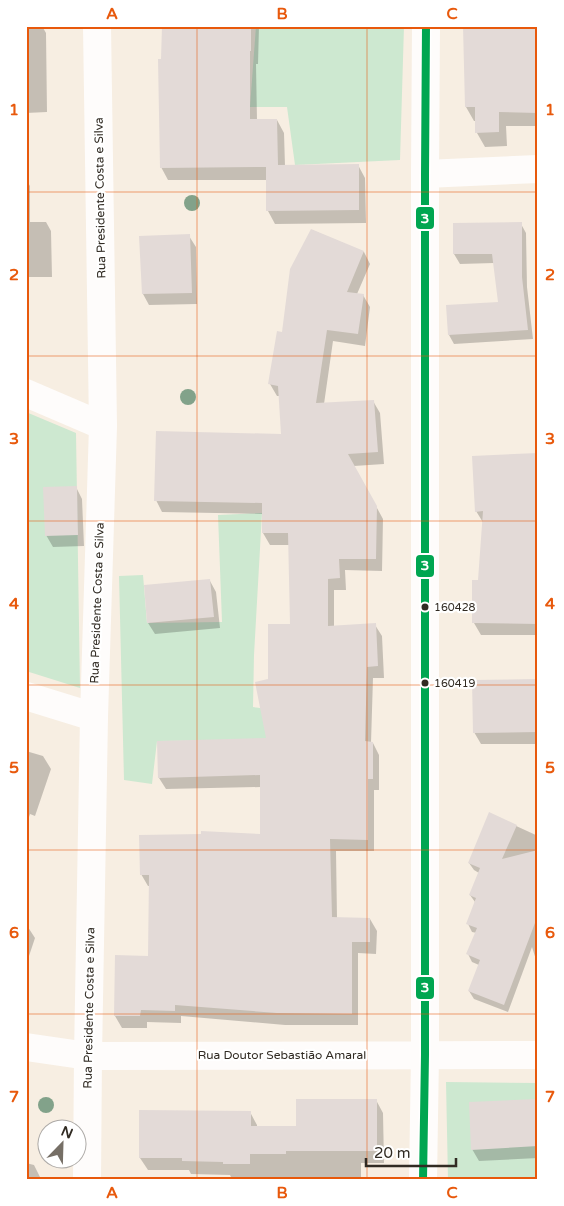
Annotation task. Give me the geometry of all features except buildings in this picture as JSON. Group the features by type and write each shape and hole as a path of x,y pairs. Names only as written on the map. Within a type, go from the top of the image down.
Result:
{"street":[{"name":"Rua Presidente Costa e Silva","path":"87,1180 94,717 103,426 97,26"},
{"path":"423,1180 425,1055 426,26"},
{"path":"425,174 538,169"},
{"path":"26,393 103,426"},
{"path":"26,696 94,717"},
{"name":"Rua Doutor Sebastião Amaral","path":"26,1047 88,1056 538,1055"}],"green space":[{"path":"256,26 404,26 400,160 295,165 287,107 250,107"},
{"path":"26,412 76,433 80,688 26,671"},
{"path":"262,513 253,707 316,715 308,740 157,741 152,784 124,780 119,576 143,575 147,623 222,622 218,515"},
{"path":"446,1082 538,1083 538,1180 448,1180"}],"transit line":[{"name":"3","path":"423,1180 425,1055 426,26"}],"place":[{"name":"160428","path":"425,607"},
{"name":"160419","path":"425,683"}]}
